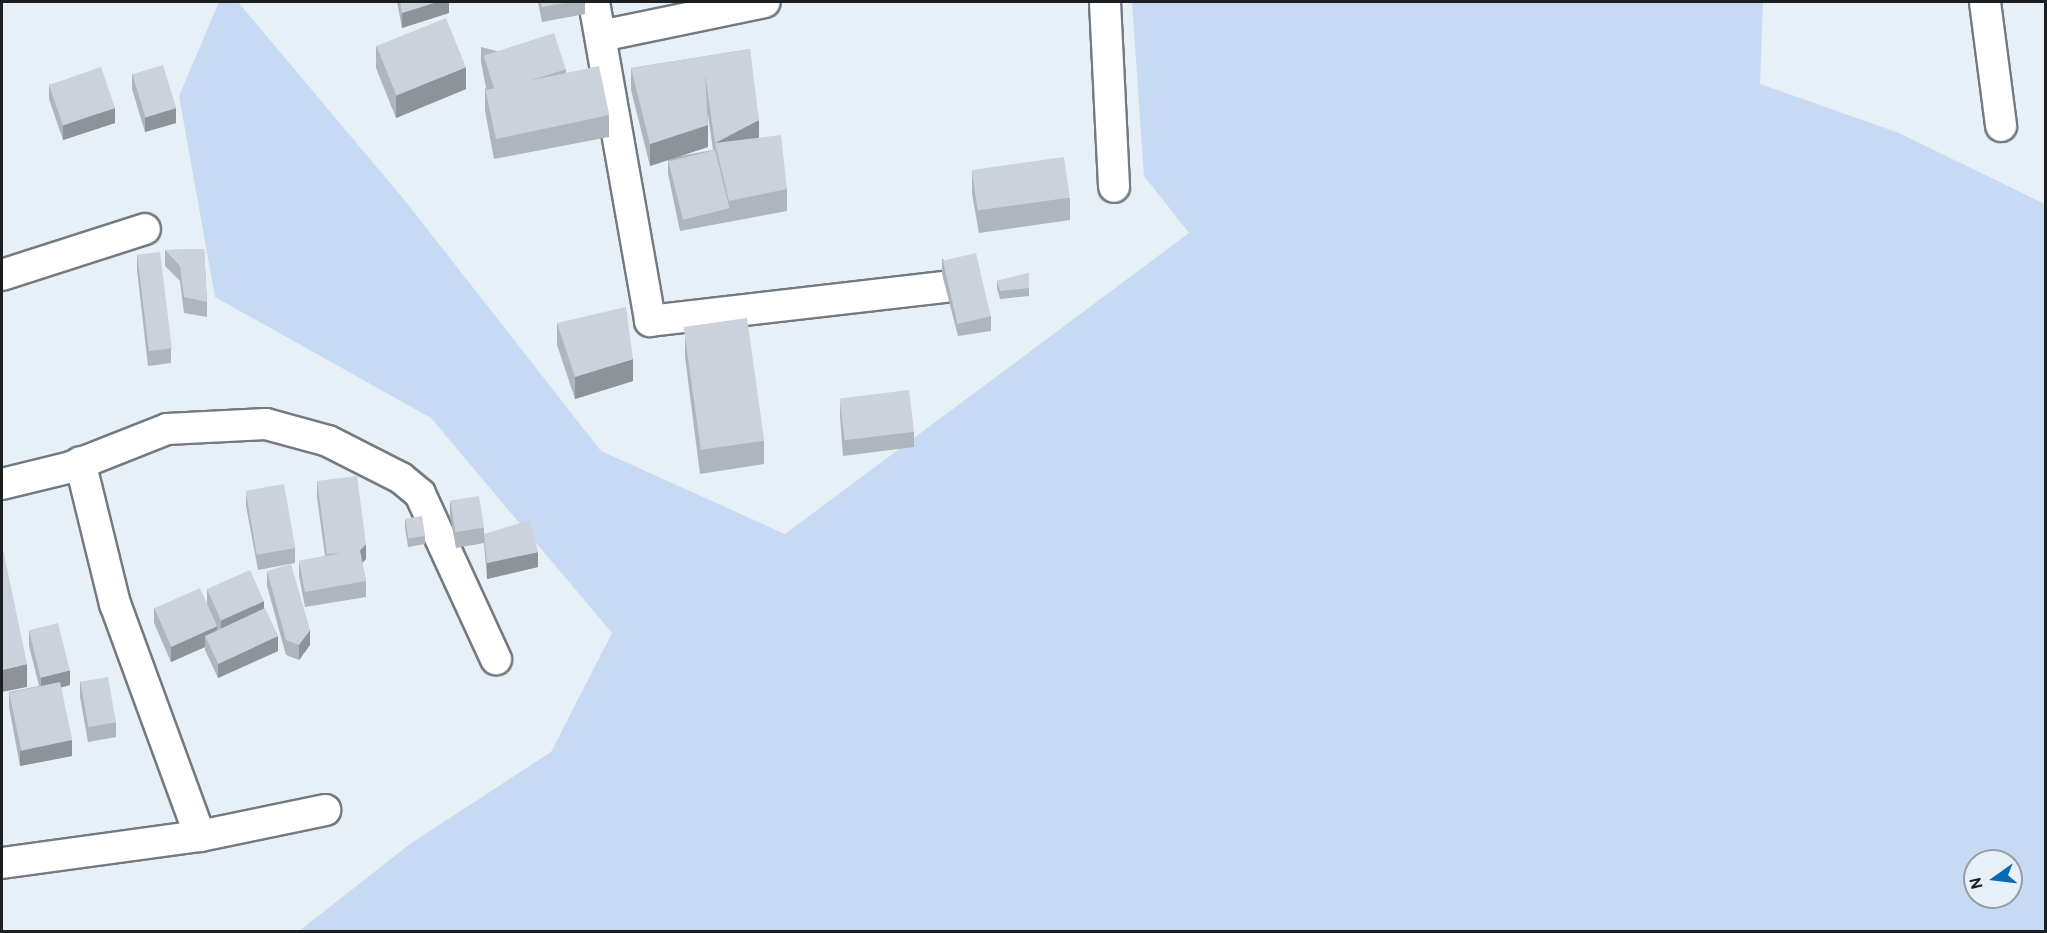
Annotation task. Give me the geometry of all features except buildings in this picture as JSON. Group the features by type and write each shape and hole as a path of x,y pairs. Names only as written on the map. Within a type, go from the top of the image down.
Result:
{"street":[{"path":"594,2 650,321 946,287"},
{"path":"601,36 765,2"},
{"path":"1105,2 1114,187"},
{"path":"1984,2 2001,126"},
{"path":"2,276 145,229"},
{"path":"2,484 80,462 167,429 226,424 266,424 328,441 420,494 496,659"},
{"path":"80,462 115,604 200,836"},
{"path":"2,863 200,836 325,810"}],"shaded area":[{"path":"219,2 238,2 406,202 601,451 785,534 1189,233 1144,176 1132,2 1763,2 1760,84 1899,133 2045,204 2045,931 299,931 410,844 551,752 612,633 431,418 215,297 179,96"}]}
